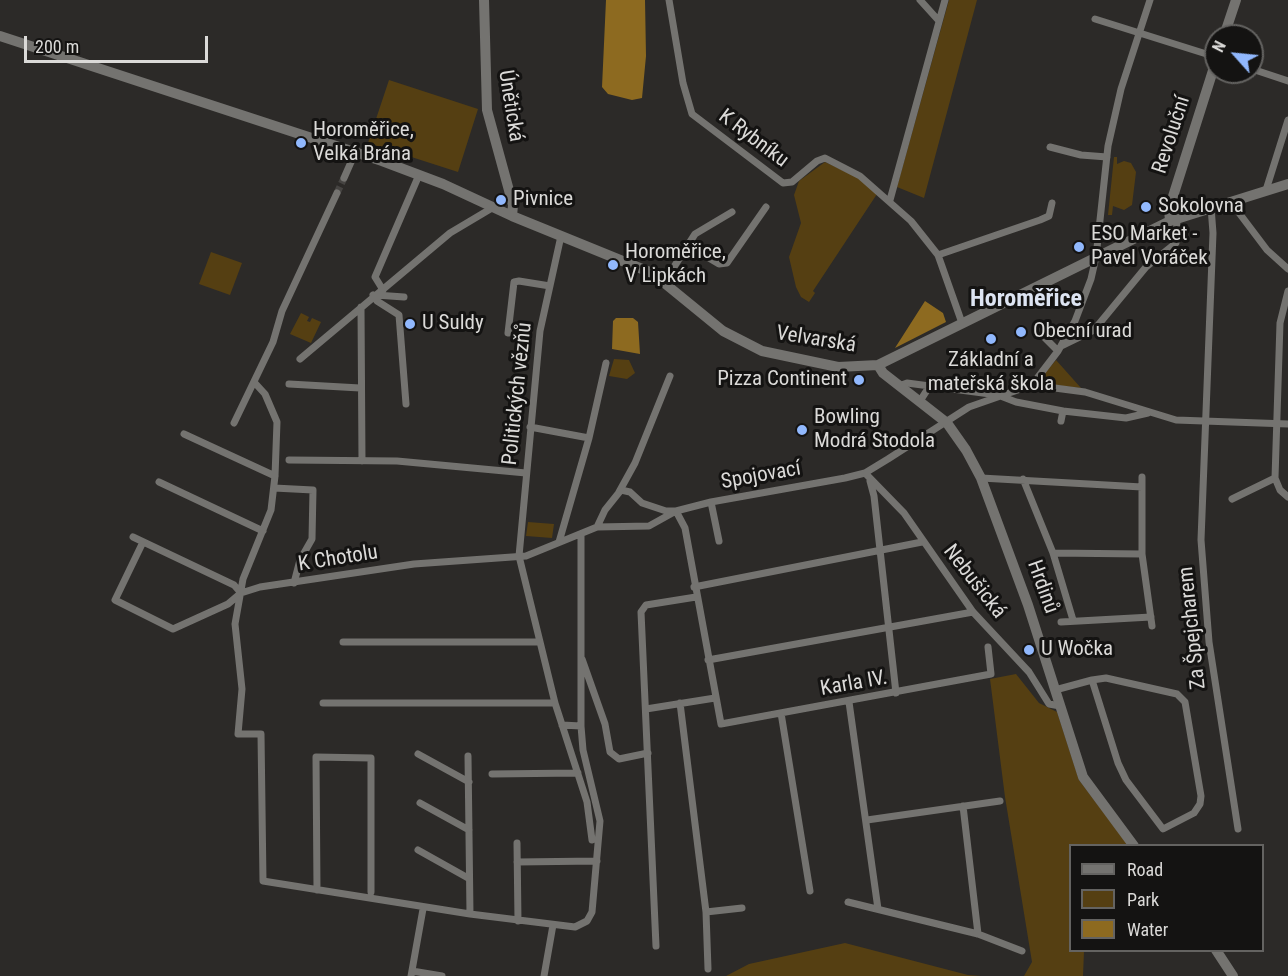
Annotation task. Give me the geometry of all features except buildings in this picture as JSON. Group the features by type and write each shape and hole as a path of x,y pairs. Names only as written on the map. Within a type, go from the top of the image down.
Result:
{"main road":[{"name":"Únětická","path":"484,0 487,110 513,205 512,216"},
{"path":"1228,24 1236,0"},
{"name":"Velvarská","path":"0,36 419,175 665,280 723,331 762,351 838,367 878,365 1174,219 1288,184"},
{"name":"Revoluční","path":"1174,219 1168,209 1208,84"},
{"name":"Hrdinů","path":"878,365 899,386 947,423 981,478 1028,605 1083,777 1094,795 1132,844"},
{"path":"1217,952 1233,976"}],"street":[{"name":"K Rybníku","path":"669,0 683,83 692,114 783,183 792,182 817,161 825,158 860,176 911,221 938,255 962,323"},
{"path":"920,0 939,21"},
{"path":"890,201 945,0"},
{"path":"1150,0 1120,89 1107,158 1096,257 1084,299 1059,348 1032,385 1085,392 1176,420 1288,424"},
{"path":"1095,19 1204,55"},
{"path":"1264,73 1288,81"},
{"path":"1266,190 1288,120"},
{"path":"1050,147 1081,155 1107,158"},
{"path":"344,178 355,153"},
{"path":"383,290 375,277 419,175"},
{"path":"234,423 273,342 282,310 337,193"},
{"path":"1230,201 1267,250 1288,269"},
{"path":"938,255 1049,216 1052,203"},
{"path":"687,245 718,264 727,263 766,207"},
{"name":"Za Špejcharem","path":"1211,207 1213,233 1201,540 1207,624 1238,829"},
{"path":"300,359 373,295 383,290 450,233 492,208"},
{"path":"665,280 695,234 732,212"},
{"path":"1059,348 1094,330 1146,267 1176,243 1174,219"},
{"name":"Politických vězňů","path":"561,236 540,331 519,556 555,703 584,790 592,840"},
{"path":"508,333 514,282 550,286"},
{"path":"1288,291 1280,323 1275,478 1280,490 1288,497"},
{"path":"373,295 404,297"},
{"path":"373,295 377,301 399,315 406,404"},
{"path":"361,307 362,461"},
{"path":"1038,331 1059,348"},
{"path":"559,542 589,438 606,363"},
{"path":"597,527 605,510 636,463 670,376"},
{"path":"254,382 265,394 277,422 275,476 271,510 243,579 235,624 242,689 238,734 261,734 263,881 423,909 518,921 575,927 589,919 599,828 583,750 581,726 580,534"},
{"path":"899,386 907,383 998,395 1016,402 1063,411 1126,418 1151,413"},
{"path":"289,384 360,388"},
{"name":"Spojovací","path":"519,556 533,554 597,527 649,526 676,511 711,502 865,473 947,423 969,406 1032,385"},
{"path":"920,401 929,387"},
{"path":"1061,421 1063,411"},
{"path":"530,427 589,438"},
{"path":"184,434 275,476"},
{"path":"289,460 398,461 526,473"},
{"path":"865,473 872,486 896,693"},
{"name":"Nebušická","path":"865,473 904,513 922,542 973,612 1029,672 1049,704 1060,706"},
{"path":"1142,477 1142,554 1152,626"},
{"path":"981,478 1142,487"},
{"path":"1232,499 1275,478"},
{"path":"1023,479 1053,553 1073,621"},
{"path":"159,482 263,531"},
{"path":"274,488 313,490 312,539 300,561 294,583"},
{"path":"619,492 625,490 642,503 666,511 676,511 685,528 715,698 646,709"},
{"path":"711,502 719,541"},
{"path":"133,537 234,585 241,593"},
{"name":"K Chotolu","path":"143,542 115,600 173,629 228,604 241,593 414,564 519,556"},
{"path":"694,588 922,542"},
{"path":"1053,553 1142,554"},
{"path":"656,946 642,609 646,605 696,597"},
{"path":"708,660 973,612"},
{"path":"1060,622 1151,617"},
{"path":"343,642 539,642"},
{"name":"Karla IV.","path":"715,698 721,724 849,702 991,674 988,647"},
{"path":"580,653 605,724 610,752 619,759 648,753"},
{"path":"1055,690 1092,680 1106,678 1178,694 1185,702 1201,796 1200,804 1194,813 1163,829 1122,772 1102,718 1092,680"},
{"path":"849,702 878,909"},
{"path":"323,703 555,703"},
{"path":"680,703 706,912 708,969"},
{"path":"781,713 810,891"},
{"path":"562,725 581,726"},
{"path":"418,754 469,782"},
{"path":"468,756 470,914"},
{"path":"317,890 316,757 370,758 371,892"},
{"path":"492,774 578,773"},
{"path":"584,790 592,790"},
{"path":"867,820 1000,801"},
{"path":"420,803 469,830"},
{"path":"963,806 978,934"},
{"path":"517,843 518,921"},
{"path":"418,850 468,878"},
{"path":"517,862 597,861"},
{"path":"848,902 978,934 1022,951"},
{"path":"706,912 742,908"},
{"path":"423,909 411,974 442,976"},
{"path":"544,976 553,925"}],"green space":[{"path":"949,0 977,0 924,198 897,187"},
{"path":"389,80 478,109 458,172 368,143"},
{"path":"1114,157 1117,157 1117,164 1124,161 1131,163 1136,172 1132,205 1124,210 1113,206 1112,215 1108,215"},
{"path":"825,162 859,178 877,194 813,291 815,293 809,302 801,297 796,287 789,257 801,223 794,195 799,181"},
{"path":"211,252 242,263 230,295 199,284"},
{"path":"301,313 309,317 307,321 310,322 312,318 321,322 311,343 290,334"},
{"path":"614,359 629,360 635,373 627,379 609,376"},
{"path":"1056,360 1081,388 1037,383"},
{"path":"528,522 554,524 552,538 526,536"},
{"path":"1016,674 1039,703 1057,712 1079,780 1127,844 1069,844 1069,952 1084,952 1083,976 1024,976 1032,962 1005,797 990,679"},
{"path":"845,943 968,975 981,976 726,976 749,964"}],"water":[{"path":"606,0 645,0 646,56 642,98 632,100 608,94 602,87"},
{"path":"925,301 943,313 946,322 895,348"},
{"path":"616,318 633,318 638,322 640,354 612,349 613,321"}],"tunnel":[{"path":"337,193 344,178"}],"place":[{"name":"Horoměřice, Velká Brána","path":"301,143"},
{"name":"Pivnice","path":"501,200"},
{"name":"Sokolovna","path":"1146,207"},
{"name":"ESO Market - Pavel Voráček","path":"1079,247"},
{"name":"Horoměřice, V Lipkách","path":"613,265"},
{"name":"U Suldy","path":"410,324"},
{"name":"Obecní urad","path":"1021,332"},
{"name":"Základní a mateřská škola","path":"991,339"},
{"name":"Pizza Continent","path":"859,380"},
{"name":"Bowling Modrá Stodola","path":"802,430"},
{"name":"U Wočka","path":"1029,650"}],"district":[{"name":"Horoměřice","path":"1026,300"}]}
